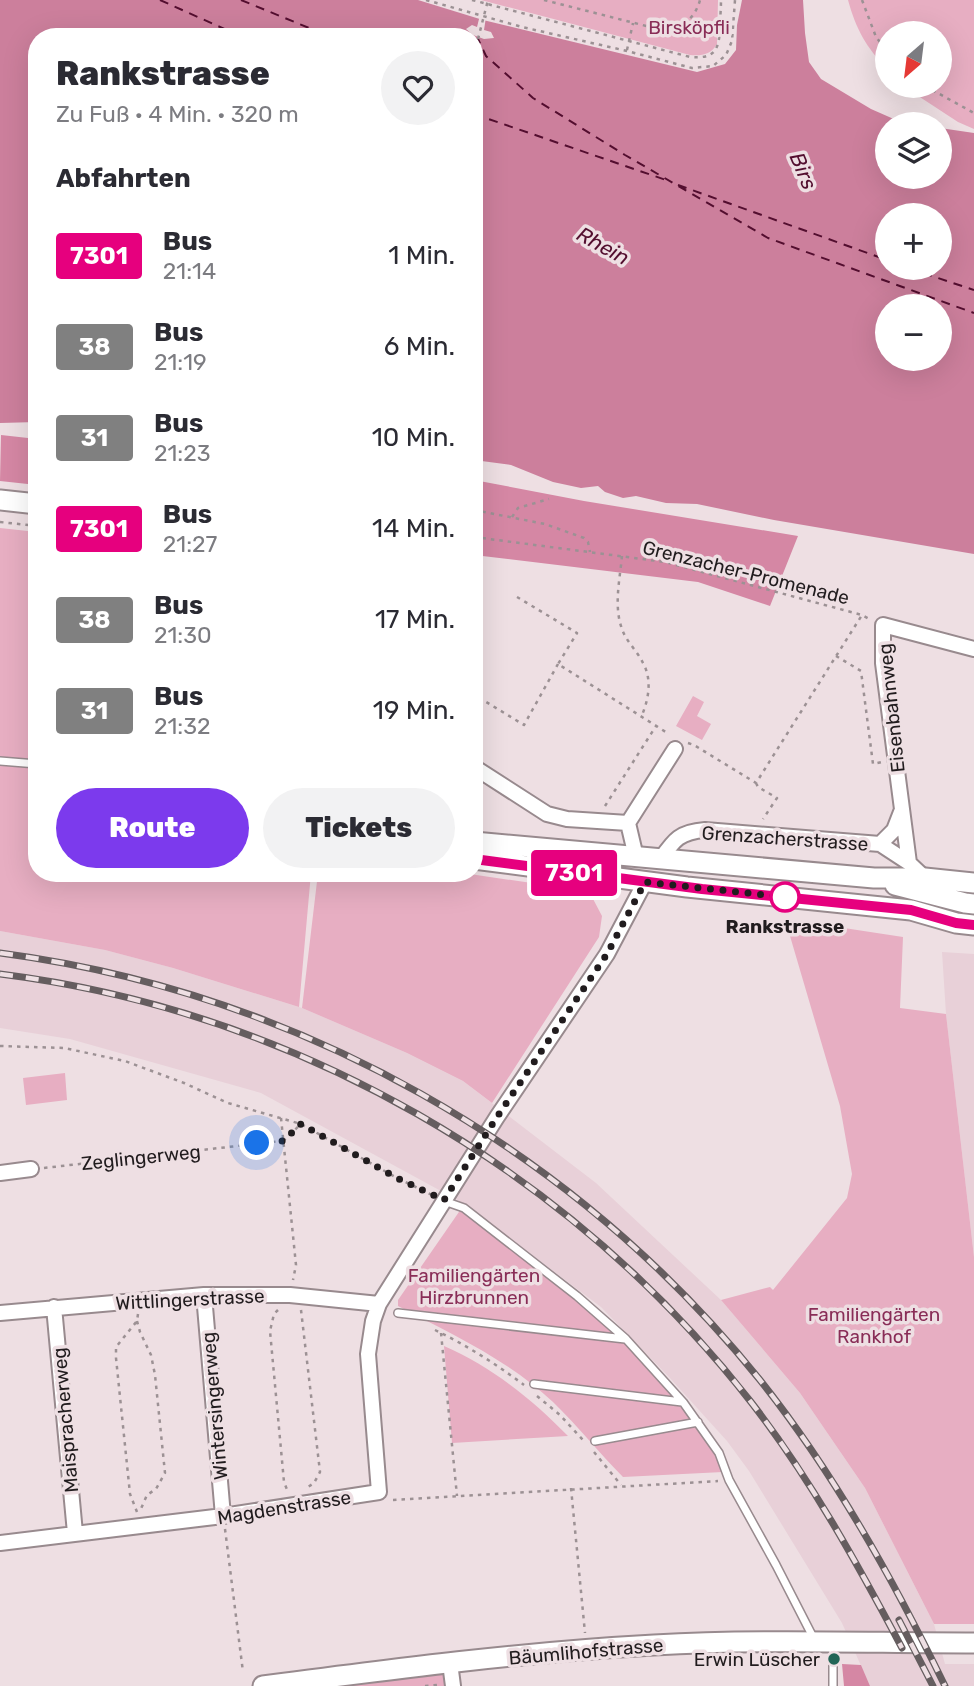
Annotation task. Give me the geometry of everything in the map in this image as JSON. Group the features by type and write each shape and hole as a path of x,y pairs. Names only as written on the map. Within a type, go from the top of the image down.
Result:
{"main road":[{"path":"0,500 28,503"},
{"name":"Grenzacherstrasse","path":"483,843 874,878 925,878 974,883"},
{"path":"636,857 645,882"},
{"path":"483,860 645,882 911,910 956,923 974,925"},
{"path":"645,882 660,860"},
{"path":"874,878 970,904"},
{"path":"911,910 970,904"},
{"name":"Bäumlihofstrasse","path":"263,1686 450,1663 623,1647 681,1644 974,1643"}],"street":[{"name":"Eisenbahnweg","path":"909,863 883,663 883,625 974,649"},
{"path":"636,857 628,823 676,742"},
{"path":"483,773 547,814 567,819 628,823"},
{"name":"Grenzacherstrasse","path":"880,844 894,830 902,811"},
{"name":"Grenzacherstrasse","path":"660,860 677,839 692,831 705,831 880,844 909,863"},
{"path":"909,863 925,878"},
{"path":"379,1304 497,1117 607,954 645,882"},
{"path":"0,1173 31,1169"},
{"name":"Wittlingerstrasse","path":"0,1313 204,1295 290,1295 379,1304"},
{"name":"Wintersingerweg","path":"204,1295 223,1516"},
{"name":"Magdenstrasse","path":"0,1543 223,1516 379,1492 368,1354 373,1321 379,1304"},
{"name":"Maispracherweg","path":"54,1307 75,1533"},
{"path":"450,1663 453,1686"}],"lane":[{"path":"0,761 28,763"},
{"path":"444,1200 464,1208 577,1296 626,1339 698,1422 719,1453 729,1480 776,1565 825,1643 832,1686"},
{"path":"398,1313 626,1339"},
{"path":"534,1384 682,1402"},
{"path":"593,1445 698,1422"}],"path":[{"path":"426,0 562,37 692,68 713,66 726,55 732,41 735,0"},
{"path":"472,0 690,57 703,58 715,52 719,44 721,0"},
{"path":"544,0 662,30 675,29 689,20 698,10 700,0"},
{"path":"863,0 875,34"},
{"path":"481,28 487,2"},
{"path":"627,51 634,23"},
{"path":"947,98 974,113"},
{"path":"512,517 517,509 549,499"},
{"path":"483,512 545,524 584,538 588,542 590,552"},
{"path":"0,522 28,525"},
{"name":"Grenzacher-Promenade","path":"483,538 665,562 862,615 883,625"},
{"path":"622,556 617,612 628,643 643,662 648,677 648,694 641,716"},
{"path":"483,701 524,725 578,633 517,597"},
{"path":"756,783 862,615"},
{"path":"836,656 861,671 873,764 895,761"},
{"path":"558,664 641,716 676,742 694,745 777,798 762,821"},
{"path":"601,821 603,810 656,726"},
{"path":"0,1046 64,1048 125,1061 228,1103 301,1124 397,1178 444,1200"},
{"path":"281,1118 296,1265 290,1295 274,1314 270,1331 284,1482 293,1505"},
{"path":"283,1141 301,1124"},
{"name":"Zeglingerweg","path":"31,1169 283,1141"},
{"path":"290,1295 301,1310 320,1472 314,1483 302,1492 293,1505"},
{"path":"137,1321 116,1347 116,1358 130,1494 138,1516 147,1495 156,1489 165,1473 155,1375 151,1355 137,1321 139,1301"},
{"path":"432,1329 502,1368 560,1415 583,1440"},
{"path":"441,1333 457,1496"},
{"path":"593,1445 621,1485"},
{"path":"379,1492 387,1500 729,1480"},
{"path":"572,1488 585,1633"},
{"path":"223,1516 243,1672"}],"shaded area":[{"path":"1,435 28,438 28,484 0,481"},
{"path":"483,482 798,536 770,606 698,582 483,556"},
{"path":"0,931 105,950 302,1008 407,1053 463,1081 596,1183 721,1300 800,1393 865,1488 934,1624 945,1664 974,1664 974,1686 870,1686 842,1623 749,1471 727,1441 601,1307 463,1203 261,1093 70,1039 0,1028"},
{"path":"942,952 974,954 974,1257 946,1014"},
{"path":"842,1664 861,1665 870,1686 844,1686"}],"green space":[{"name":"Birsköpfli","path":"481,0 718,0 717,44 705,54 690,55"},
{"path":"848,0 974,0 974,129 952,118 952,112 943,112 921,98 952,98 952,21 875,21 875,55 855,20"},
{"path":"0,528 28,531 28,882 310,882 299,1007 105,950 0,931"},
{"path":"693,696 704,702 697,716 711,724 702,740 676,726"},
{"path":"483,876 586,891 585,896 592,897 602,916 599,937 492,1103 463,1081 407,1053 302,1008 317,882 483,882"},
{"name":"Familiengärten Rankhof","path":"785,919 903,937 900,1008 946,1014 974,1257 974,1624 934,1624 865,1488 800,1393 721,1300 770,1287 773,1290 847,1198 852,1174 840,1106"},
{"path":"65,1073 67,1100 26,1105 23,1078"},
{"name":"Familiengärten Hirzbrunnen","path":"461,1209 575,1297 625,1343 698,1426 723,1472 623,1477 536,1387 479,1349 398,1306 398,1300"},
{"path":"444,1346 479,1364 510,1385 568,1436 452,1443"},
{"path":"450,1663 453,1686 263,1686"}],"water":[{"path":"0,0 418,0 483,20 697,72 725,64 736,50 742,0 803,0 809,62 821,79 878,112 875,112 875,189 952,189 952,130 974,133 974,554 697,504 666,503 636,496 623,498 605,492 598,486 581,488 553,482 511,465 483,461 483,28 28,28 28,422 0,423"}],"pier":[{"path":"480,15 486,17 484,30 491,32 494,38 483,39 483,28 468,28 472,25 477,27"}],"ferry route":[{"path":"160,0 222,28"},
{"path":"241,0 309,28"},
{"path":"483,50 486,56 533,98 768,238 974,313"},
{"path":"483,117 666,180"},
{"path":"678,185 875,256"},
{"path":"944,280 974,290"}],"railway":[{"path":"0,953 110,973 218,1003 321,1044 421,1094 515,1153 604,1220 686,1296 787,1415 861,1528 905,1606 945,1686"},
{"path":"0,974 109,993 216,1024 319,1064 418,1114 511,1174 598,1242 678,1318 751,1402 832,1522 902,1648"},
{"path":"899,1620 933,1686"}],"bus line":[{"name":"7301","path":"483,860 702,889 911,910 956,923 974,925"}],"place":[{"name":"Rankstrasse","path":"785,897"},
{"name":"Erwin Lüscher","path":"834,1659"}],"route":[{"path":"257,1143 283,1141 301,1124 397,1178 444,1200 607,954 645,882 785,897"}],"water label":[{"name":"Birs","path":"803,171"},
{"name":"Rhein","path":"603,246"}]}
